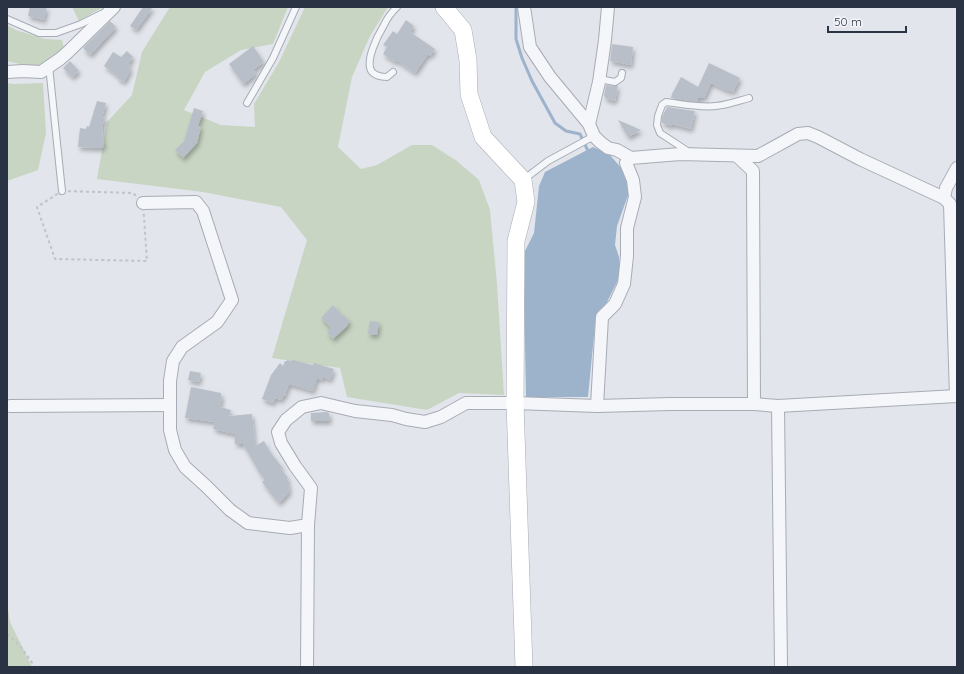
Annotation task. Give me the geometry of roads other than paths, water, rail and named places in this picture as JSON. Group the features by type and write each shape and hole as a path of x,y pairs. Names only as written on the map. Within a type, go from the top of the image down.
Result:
{"street":[{"path":"444,7 463,30 468,60 469,94 483,136 523,180 526,202 516,241 515,403 524,667"},
{"path":"524,7 530,47 550,77 589,124"},
{"path":"307,667 308,524 311,488 281,443 278,432 286,420 302,407 321,403 355,411 392,415 425,422 441,417 466,403 597,406 754,404 778,406 956,396 950,204 944,198 808,133 798,134 758,156 680,154 631,158 617,150 587,140 599,79 608,7"},
{"path":"7,72 23,70 41,72 68,52 113,8"},
{"path":"737,156 753,171 754,404"},
{"path":"597,406 602,317 615,304 624,284 627,256 627,228 635,197 633,180 626,163 631,158"},
{"path":"944,198 946,188 957,168"},
{"path":"143,203 196,202 203,211 232,300 217,322 182,347 173,361 170,381 170,430 175,450 185,467 230,510 248,523 290,528 308,524"},
{"path":"10,406 170,405"},
{"path":"778,406 781,667"}],"lane":[{"path":"247,103 273,58 296,7"},
{"path":"393,72 387,77 379,76 372,72 370,65 370,54 384,24 397,7"},
{"path":"7,19 39,33 56,33 81,24 113,8"},
{"path":"49,66 62,191"},
{"path":"599,79 615,82 621,78 622,73"},
{"path":"692,154 660,133 657,125 658,116 662,105 666,102 690,106 716,106 749,98"},
{"path":"523,180 548,161 587,140"}],"water":[{"path":"593,147 609,154 623,170 631,187 617,226 615,245 619,257 620,270 617,282 606,304 598,311 595,325 588,397 526,397 524,296 525,251 534,233 539,186 545,172"}],"waterway":[{"path":"516,7 516,39 532,81 555,123 566,131 580,134 589,153"}]}
